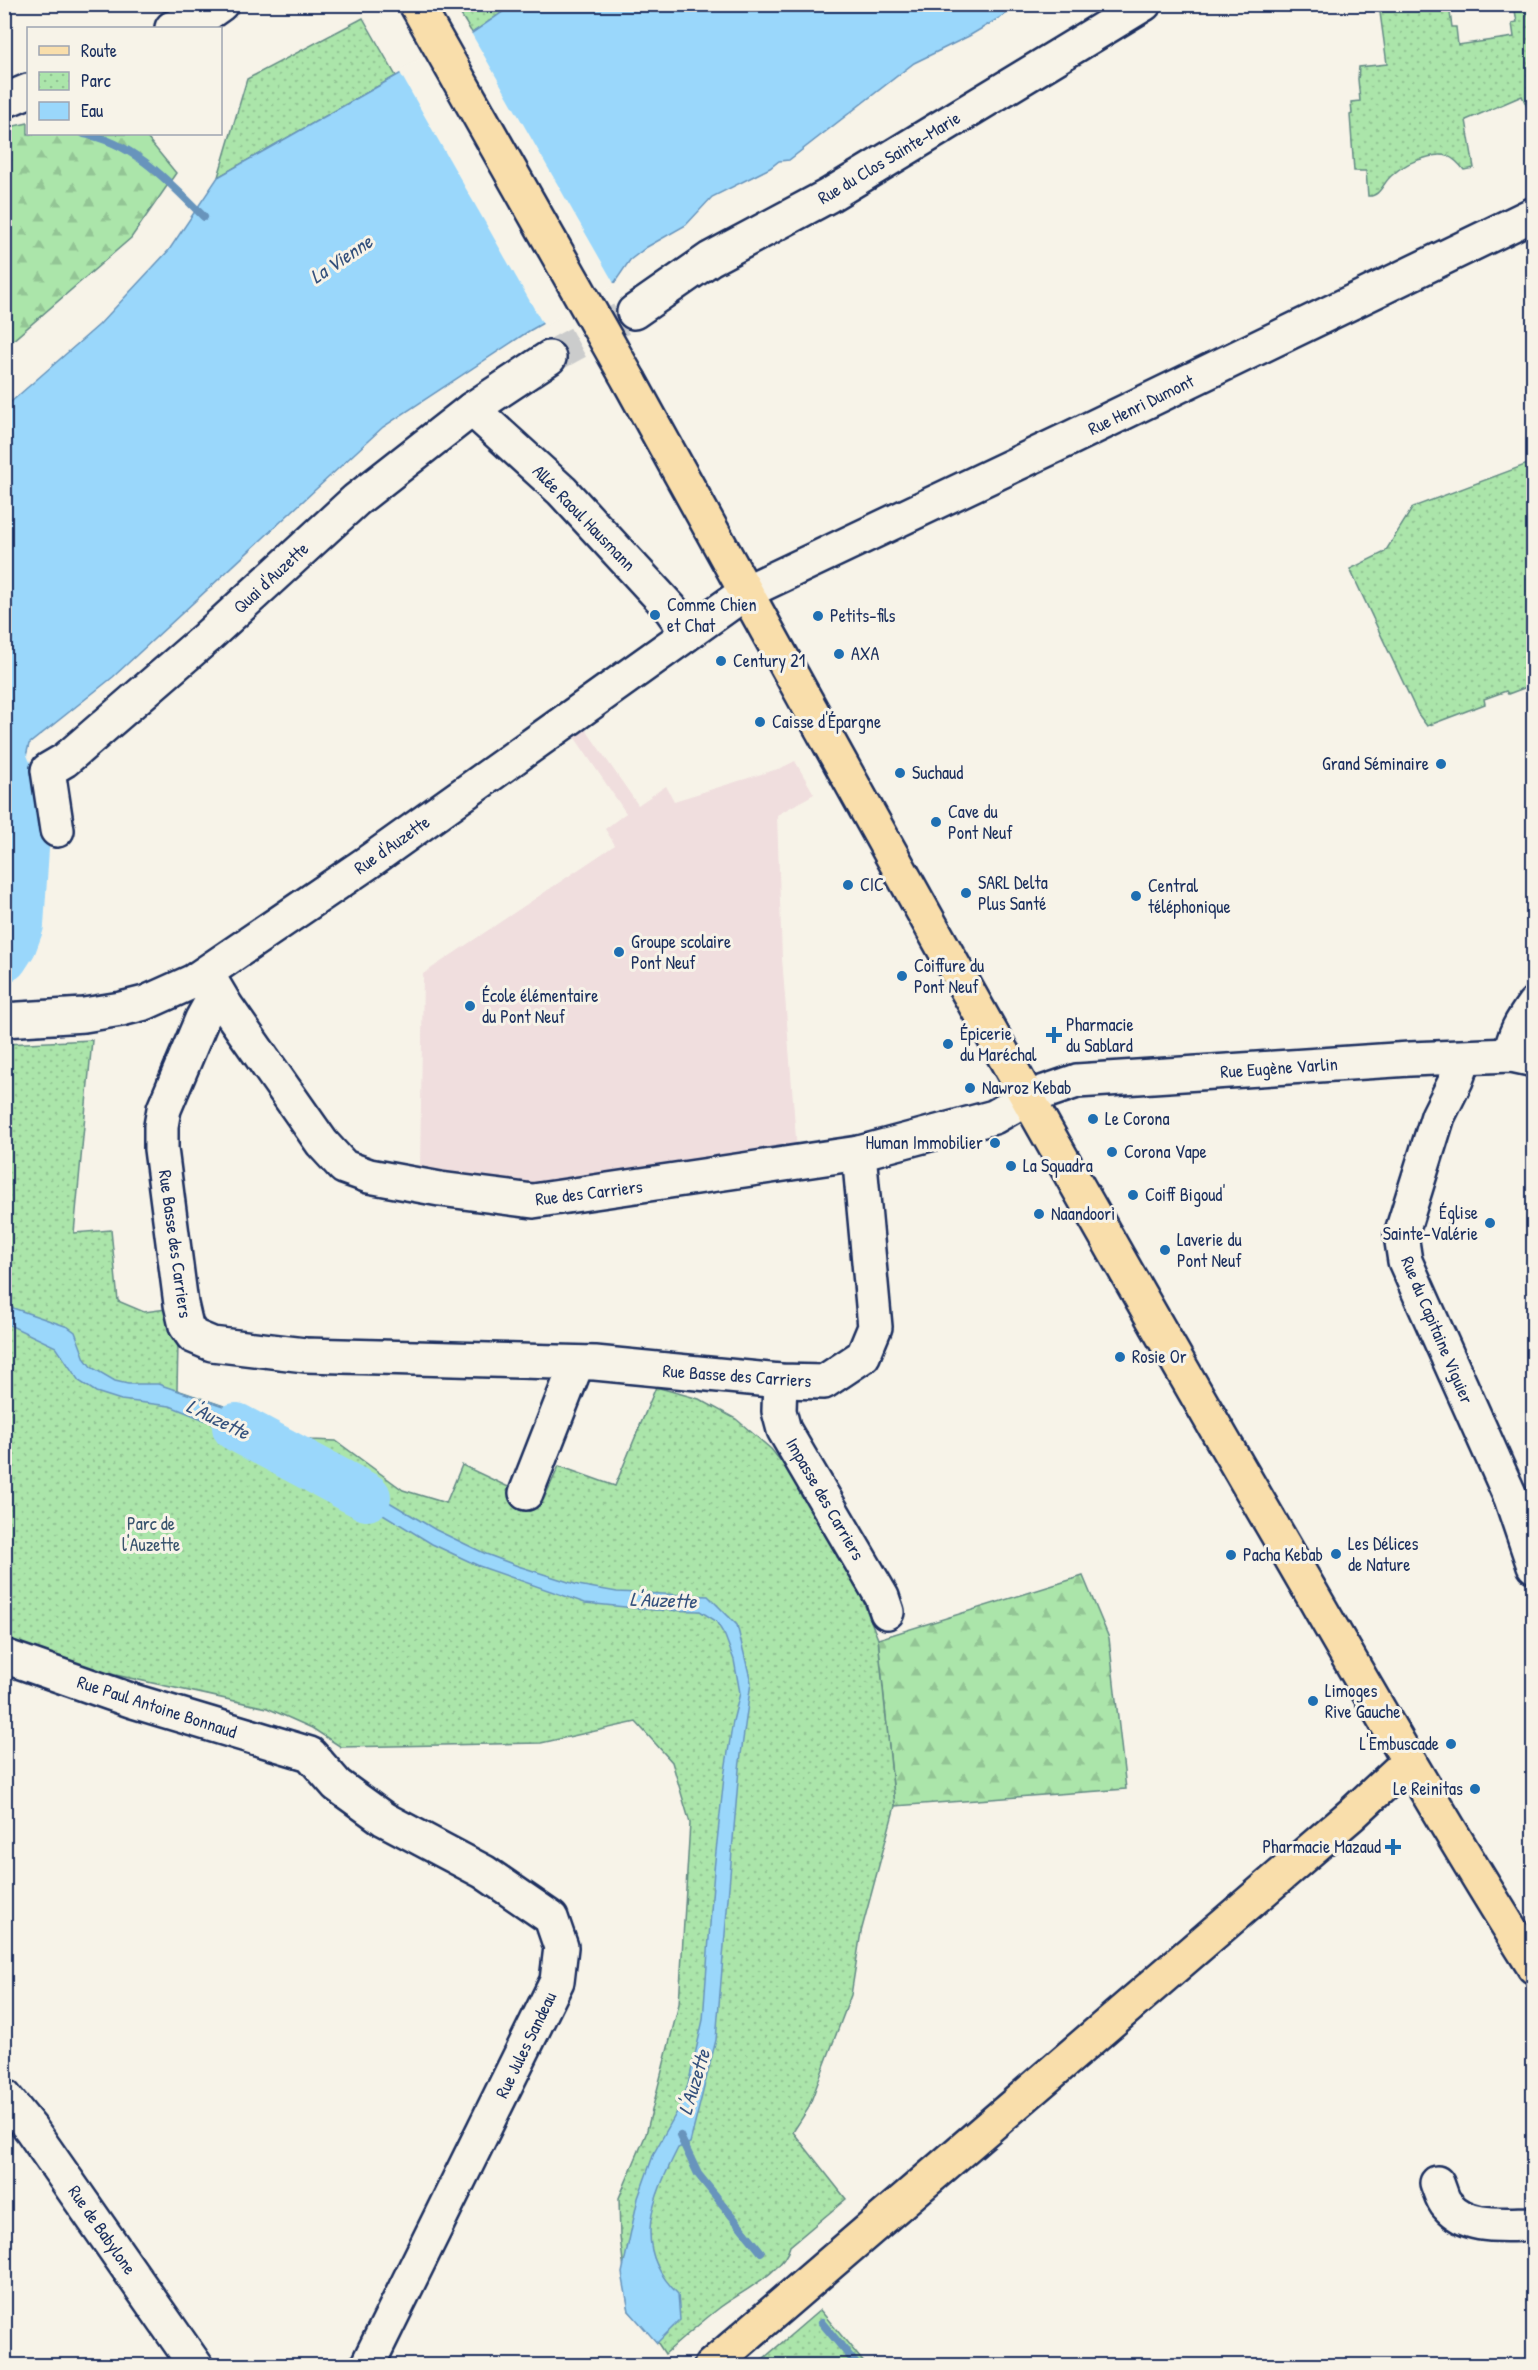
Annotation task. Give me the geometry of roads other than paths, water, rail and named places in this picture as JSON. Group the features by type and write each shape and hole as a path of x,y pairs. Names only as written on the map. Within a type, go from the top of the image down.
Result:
{"main road":[{"path":"416,4 630,381 1027,1098 1408,1762 1533,1967"},
{"path":"711,2366 1351,1815 1408,1762"}],"street":[{"path":"174,27 207,14 221,4"},
{"name":"Rue du Clos Sainte-Marie","path":"634,312 710,259 828,196 1144,4"},
{"path":"4,101 27,91"},
{"name":"Rue Henri Dumont","path":"746,592 1073,437 1533,214"},
{"name":"Quai d'Auzette","path":"57,830 48,770 65,760 206,638 356,500 472,409 549,358"},
{"name":"Allée Raoul Hausmann","path":"472,409 562,491 670,608 685,635"},
{"name":"Rue d'Auzette","path":"4,1020 84,1015 121,1009 145,1003 168,993 212,983 377,856 746,592"},
{"name":"Rue des Carriers","path":"212,983 334,1159 354,1172 440,1189 533,1201 860,1153 994,1117 1027,1098"},
{"name":"Rue Basse des Carriers","path":"212,983 202,1018 164,1109 160,1126 181,1304 186,1326 193,1336 212,1344 305,1355 577,1363 780,1382 824,1382 863,1356 875,1327 860,1153"},
{"path":"1522,1058 1512,1041 1533,1004"},
{"name":"Rue du Capitaine Viguier","path":"1464,1058 1438,1116 1401,1235 1402,1244 1405,1261 1511,1498 1533,1566"},
{"name":"Rue Eugène Varlin","path":"1027,1098 1077,1081 1410,1059 1522,1058"},
{"path":"526,1493 577,1363"},
{"name":"Impasse des Carriers","path":"780,1382 779,1411 784,1430 882,1597 887,1612"},
{"name":"Rue Paul Antoine Bonnaud","path":"4,1656 133,1701 310,1754"},
{"name":"Rue Jules Sandeau","path":"310,1754 338,1785 384,1819 484,1872 551,1918 561,1947 557,1981 366,2366"},
{"name":"Rue de Babylone","path":"4,2096 31,2129 196,2366"},
{"path":"1437,2184 1446,2205 1463,2218 1487,2225 1533,2224"}],"water":[{"name":"La Vienne","path":"513,5 1021,5 969,36 914,63 789,160 779,161 770,168 712,197 686,225 647,247 630,260 615,282 529,331 383,427 113,677 29,744 26,756 29,774 8,787 4,783 4,408 99,325 169,250 218,177 472,33"},
{"path":"35,794 38,843 33,899 24,935 5,970 5,933 14,876 15,815 12,807"},
{"path":"13,1308 68,1327 75,1332 85,1359 91,1367 115,1381 128,1384 158,1384 241,1412 275,1432 294,1435 292,1466 252,1439 170,1406 121,1400 96,1392 79,1381 56,1347 5,1323 5,1311"},
{"path":"312,1456 436,1530 486,1554 578,1585 617,1592 708,1596 737,1625 751,1682 739,1769 716,2040 690,2143 678,2148 654,2204 650,2241 654,2259 663,2277 678,2294 680,2320 657,2343 629,2311 622,2273 638,2198 654,2153 678,2110 688,2085 703,2020 714,1870 724,1777 740,1693 734,1660 725,1636 716,1621 700,1611 655,1610 585,1603 479,1566 432,1544 378,1511 305,1475"}],"waterway":[{"path":"88,135 102,138 135,155 164,178 204,217"},
{"name":"L'Auzette","path":"4,762 27,818 20,925 13,944 4,958"},
{"name":"L'Auzette","path":"236,1427 367,1497"},
{"path":"680,2136 698,2174 761,2252"},
{"path":"822,2323 858,2366"}],"tunnel":[{"path":"549,358 634,312"}],"place":[{"name":"Comme Chien et Chat","path":"655,615"},
{"name":"Petits-fils","path":"818,616"},
{"name":"AXA","path":"839,654"},
{"name":"Century 21","path":"721,661"},
{"name":"Caisse d'Épargne","path":"760,722"},
{"name":"Grand Séminaire","path":"1441,764"},
{"name":"Suchaud","path":"900,773"},
{"name":"Cave du Pont Neuf","path":"936,822"},
{"name":"CIC","path":"848,885"},
{"name":"SARL Delta Plus Santé","path":"966,893"},
{"name":"Central téléphonique","path":"1136,896"},
{"name":"Groupe scolaire Pont Neuf","path":"619,952"},
{"name":"Coiffure du Pont Neuf","path":"902,976"},
{"name":"École élémentaire du Pont Neuf","path":"470,1006"},
{"name":"Pharmacie du Sablard","path":"1054,1035"},
{"name":"Épicerie du Maréchal","path":"948,1044"},
{"name":"Nawroz Kebab","path":"970,1088"},
{"name":"Le Corona","path":"1093,1119"},
{"name":"Human Immobilier","path":"995,1143"},
{"name":"Corona Vape","path":"1112,1152"},
{"name":"La Squadra","path":"1011,1166"},
{"name":"Coiff Bigoud'","path":"1133,1195"},
{"name":"Naandoori","path":"1039,1214"},
{"name":"Église Sainte-Valérie","path":"1490,1223"},
{"name":"Laverie du Pont Neuf","path":"1165,1250"},
{"name":"Rosie Or","path":"1120,1357"},
{"name":"Les Délices de Nature","path":"1336,1554"},
{"name":"Pacha Kebab","path":"1231,1555"},
{"name":"Limoges Rive Gauche","path":"1313,1701"},
{"name":"L'Embuscade","path":"1451,1744"},
{"name":"Le Reinitas","path":"1475,1789"},
{"name":"Pharmacie Mazaud","path":"1393,1847"}],"park label":[{"name":"Parc de l'Auzette","path":"151,1534"}]}
